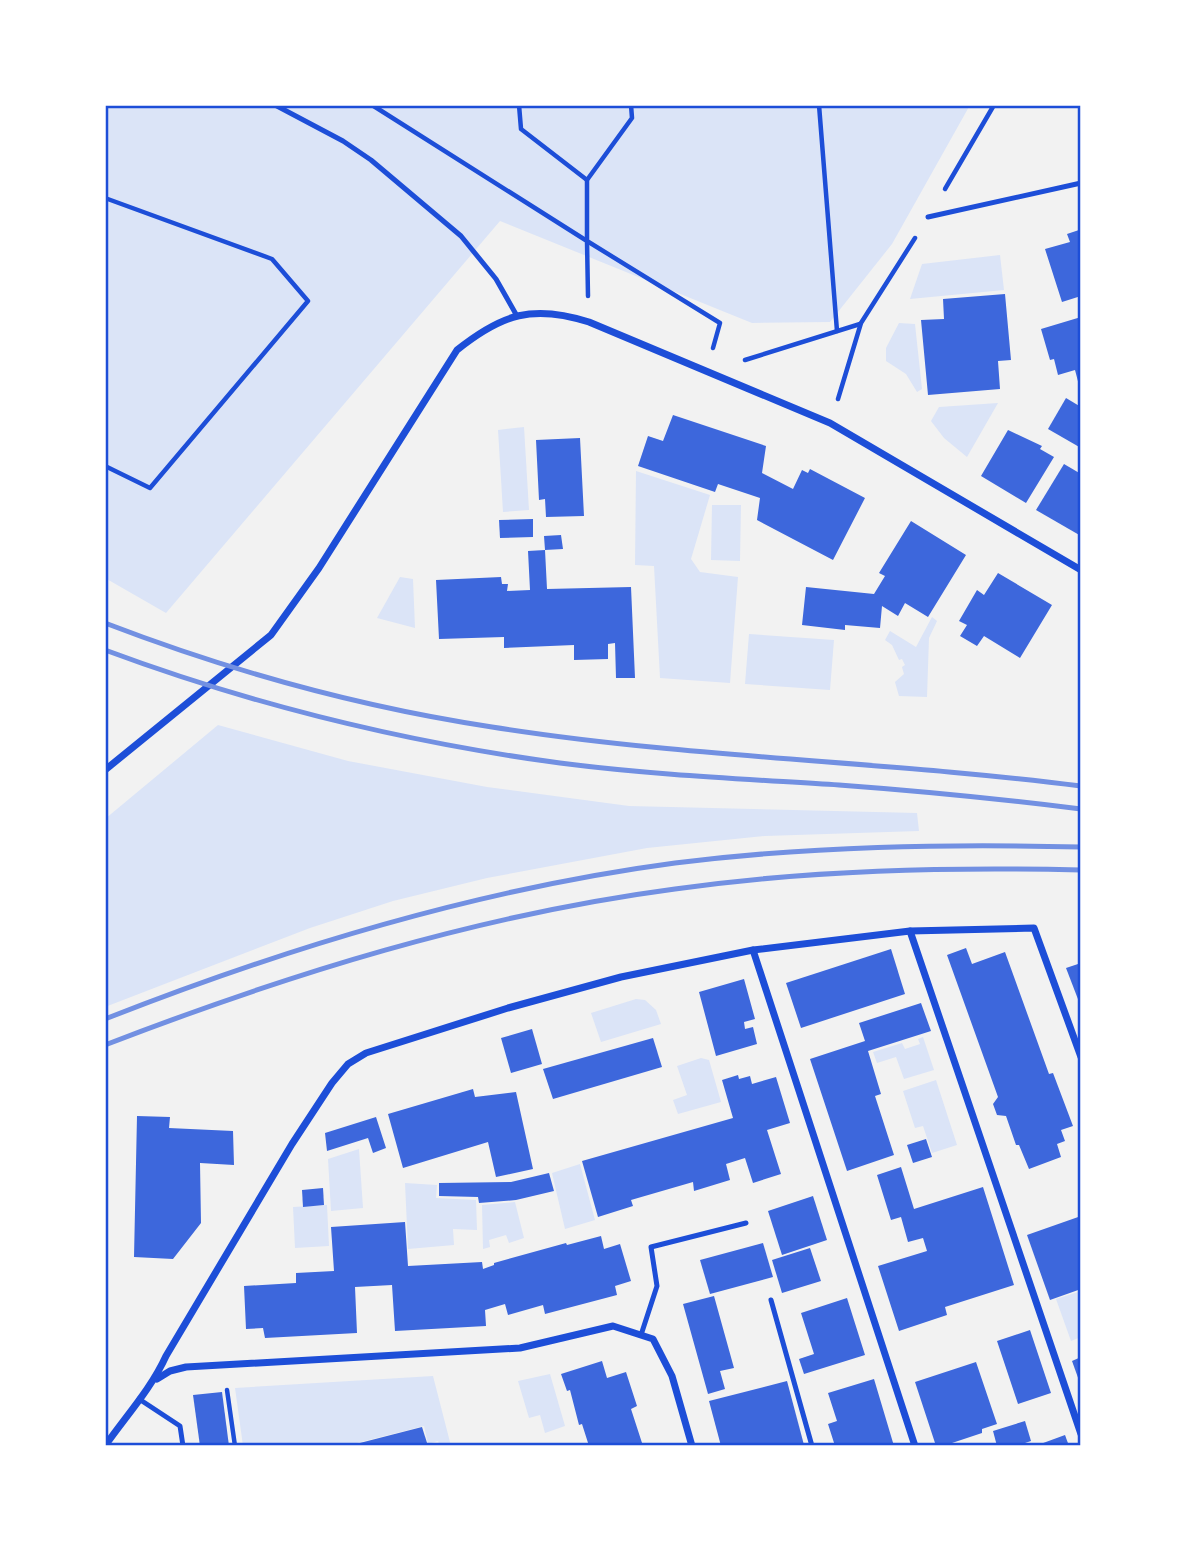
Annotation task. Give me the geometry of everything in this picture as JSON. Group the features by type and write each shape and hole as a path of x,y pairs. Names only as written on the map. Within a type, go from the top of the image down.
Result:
{"street":[{"path":"105,771 271,635 319,568 457,350 474,336 517,316 539,312 563,313 830,423 1081,570"},
{"path":"105,1446 155,1380 166,1356 292,1144 332,1083 348,1065 366,1053 386,1045 621,976 753,950 910,931 1034,928 1081,1057"},
{"path":"910,931 1081,1434"},
{"path":"753,950 915,1446"},
{"path":"155,1380 170,1371 186,1367 520,1348 613,1326 653,1339 672,1376 692,1446"}],"lane":[{"path":"275,105 343,141 371,160 451,228 496,279 517,316"},
{"path":"928,217 1081,183"},
{"path":"641,1335 657,1286 651,1247 746,1223"},
{"path":"771,1300 812,1446"},
{"path":"138,1399 180,1426 183,1446"}],"path":[{"path":"372,105 720,323 706,373"},
{"path":"519,105 522,129 587,180"},
{"path":"589,322 587,180 632,118 631,105"},
{"path":"819,105 837,331"},
{"path":"830,423 861,323 928,217 992,107"},
{"path":"105,198 272,258 308,301 150,488 105,466"},
{"path":"706,373 861,323"},
{"path":"223,1364 235,1446"}],"shaded area":[{"path":"105,105 970,105 892,244 830,322 752,323 500,221 166,613 105,578"},
{"path":"1000,255 1004,290 910,299 922,264"},
{"path":"899,323 915,324 922,389 917,392 906,374 886,361 886,348"},
{"path":"998,403 967,457 944,438 931,421 939,407"},
{"path":"524,427 529,510 503,512 498,430"},
{"path":"636,471 710,495 691,559 700,572 738,577 730,683 660,678 654,566 635,565"},
{"path":"712,505 741,505 740,561 711,560"},
{"path":"400,577 413,579 415,628 377,618"},
{"path":"932,617 937,621 929,638 927,697 899,696 895,682 904,674 902,667 905,665 902,659 899,660 892,645 885,640 890,631 916,647"},
{"path":"749,634 834,640 830,690 745,684"},
{"path":"218,725 348,761 487,787 629,806 917,813 919,831 765,836 647,848 487,878 393,901 310,928 105,1007 105,819"},
{"path":"636,999 645,1000 656,1010 661,1024 601,1042 591,1013"},
{"path":"923,1037 934,1070 904,1079 896,1057 877,1063 873,1052 902,1043 905,1049 920,1044 918,1039"},
{"path":"701,1058 709,1060 721,1102 678,1114 673,1100 687,1095 677,1066"},
{"path":"936,1080 957,1145 932,1153 923,1126 915,1128 903,1091"},
{"path":"359,1149 363,1208 331,1211 328,1159"},
{"path":"580,1164 595,1220 565,1229 552,1173"},
{"path":"405,1183 437,1185 436,1198 476,1200 477,1230 453,1229 454,1245 408,1249"},
{"path":"515,1202 524,1238 509,1243 506,1235 489,1240 490,1247 483,1249 482,1205"},
{"path":"327,1205 329,1246 295,1248 293,1207"},
{"path":"1081,1291 1081,1337 1071,1341 1056,1299"},
{"path":"550,1374 565,1426 545,1433 540,1415 529,1418 518,1381"},
{"path":"433,1376 451,1446 440,1446 438,1441 428,1444 424,1426 345,1446 243,1446 235,1388"}],"building":[{"path":"1079,230 1081,296 1062,302 1045,249 1070,242 1067,234"},
{"path":"1005,294 1011,360 998,361 1000,389 928,395 921,320 944,319 943,299"},
{"path":"1081,317 1080,389 1075,370 1058,375 1054,359 1050,360 1041,329"},
{"path":"1066,398 1081,407 1081,448 1048,429"},
{"path":"673,415 766,446 762,473 793,489 802,470 808,473 810,469 865,498 833,560 757,520 760,498 718,484 715,492 638,466 648,436 663,441"},
{"path":"1008,430 1042,446 1040,449 1054,457 1026,503 981,476"},
{"path":"580,438 584,516 546,517 545,499 539,500 536,440"},
{"path":"1064,464 1081,474 1081,536 1036,510"},
{"path":"533,519 533,537 500,538 499,520"},
{"path":"911,521 966,555 928,617 905,603 898,616 882,606 880,628 845,625 845,630 802,625 806,587 874,594 885,576 879,573"},
{"path":"561,535 563,549 545,550 544,536"},
{"path":"545,550 547,589 631,587 635,678 616,678 615,643 608,644 608,659 574,660 574,645 504,648 504,637 439,639 436,580 501,577 502,584 508,584 507,591 530,590 528,551"},
{"path":"998,573 1052,605 1020,658 984,636 977,646 960,636 967,625 959,621 977,590 984,595"},
{"path":"966,948 972,964 1005,952 1049,1074 1053,1073 1073,1126 1061,1130 1065,1141 1057,1144 1061,1157 1029,1169 1019,1145 1016,1145 1006,1116 997,1115 993,1104 998,1097 947,955"},
{"path":"891,949 905,994 801,1028 786,983"},
{"path":"1081,963 1081,1007 1066,968"},
{"path":"744,979 755,1019 744,1022 745,1029 753,1027 757,1044 716,1056 699,992"},
{"path":"921,1003 931,1031 868,1051 881,1094 875,1096 894,1155 847,1171 810,1059 865,1041 859,1023"},
{"path":"532,1029 542,1064 511,1073 501,1038"},
{"path":"653,1038 662,1067 553,1099 543,1069"},
{"path":"738,1075 739,1079 750,1076 752,1084 776,1077 790,1123 767,1130 781,1174 753,1183 745,1158 726,1164 730,1180 694,1191 693,1182 631,1200 633,1206 598,1217 582,1161 733,1118 722,1080"},
{"path":"473,1089 475,1097 516,1092 533,1169 496,1177 488,1142 403,1168 388,1114"},
{"path":"137,1116 170,1117 169,1128 233,1131 234,1165 200,1163 201,1223 173,1259 134,1257"},
{"path":"376,1117 386,1148 373,1153 368,1138 327,1151 325,1133"},
{"path":"926,1139 932,1157 913,1163 907,1145"},
{"path":"901,1167 914,1209 983,1187 1014,1285 945,1307 947,1315 899,1331 878,1266 927,1251 923,1238 908,1242 901,1217 891,1220 877,1175"},
{"path":"549,1173 554,1191 516,1200 479,1203 478,1197 439,1196 439,1183 511,1182"},
{"path":"323,1188 324,1205 303,1207 302,1190"},
{"path":"813,1196 827,1240 782,1255 768,1211"},
{"path":"1081,1216 1081,1289 1050,1300 1027,1235"},
{"path":"405,1222 408,1266 482,1262 483,1269 494,1263 601,1236 604,1249 620,1244 631,1281 615,1286 617,1295 545,1314 543,1305 508,1315 505,1304 485,1310 486,1326 395,1331 392,1285 355,1287 357,1333 265,1338 263,1328 246,1329 244,1286 296,1283 296,1273 334,1271 331,1227"},
{"path":"763,1243 773,1277 710,1294 700,1260"},
{"path":"810,1248 821,1281 782,1293 772,1260"},
{"path":"714,1296 734,1368 720,1371 725,1389 708,1394 683,1304"},
{"path":"847,1298 865,1355 804,1374 799,1359 814,1354 801,1313"},
{"path":"1030,1330 1051,1393 1018,1404 997,1341"},
{"path":"1081,1357 1081,1386 1072,1361"},
{"path":"602,1361 607,1378 626,1372 637,1406 631,1409 643,1446 589,1446 582,1424 579,1425 570,1390 567,1391 561,1374"},
{"path":"976,1362 997,1424 982,1429 982,1433 936,1446 915,1382"},
{"path":"874,1379 894,1446 835,1446 828,1424 837,1421 828,1393"},
{"path":"787,1381 804,1445 721,1446 709,1401"},
{"path":"222,1392 229,1446 200,1446 193,1395"},
{"path":"1025,1421 1031,1441 1016,1446 997,1446 993,1431"},
{"path":"422,1427 428,1446 352,1446 352,1445"},
{"path":"1065,1435 1069,1446 1035,1446"}],"railway":[{"path":"105,623 200,657 296,686 443,719 639,746 1081,786"},
{"path":"105,650 217,688 330,719 387,733 502,754 630,771 900,790 1081,809"},
{"path":"105,1019 244,968 385,924 529,888 602,874 726,857 827,850 928,846 1081,847"},
{"path":"105,1045 244,994 385,950 529,914 601,900 726,883 827,874 979,869 1081,870"}]}
